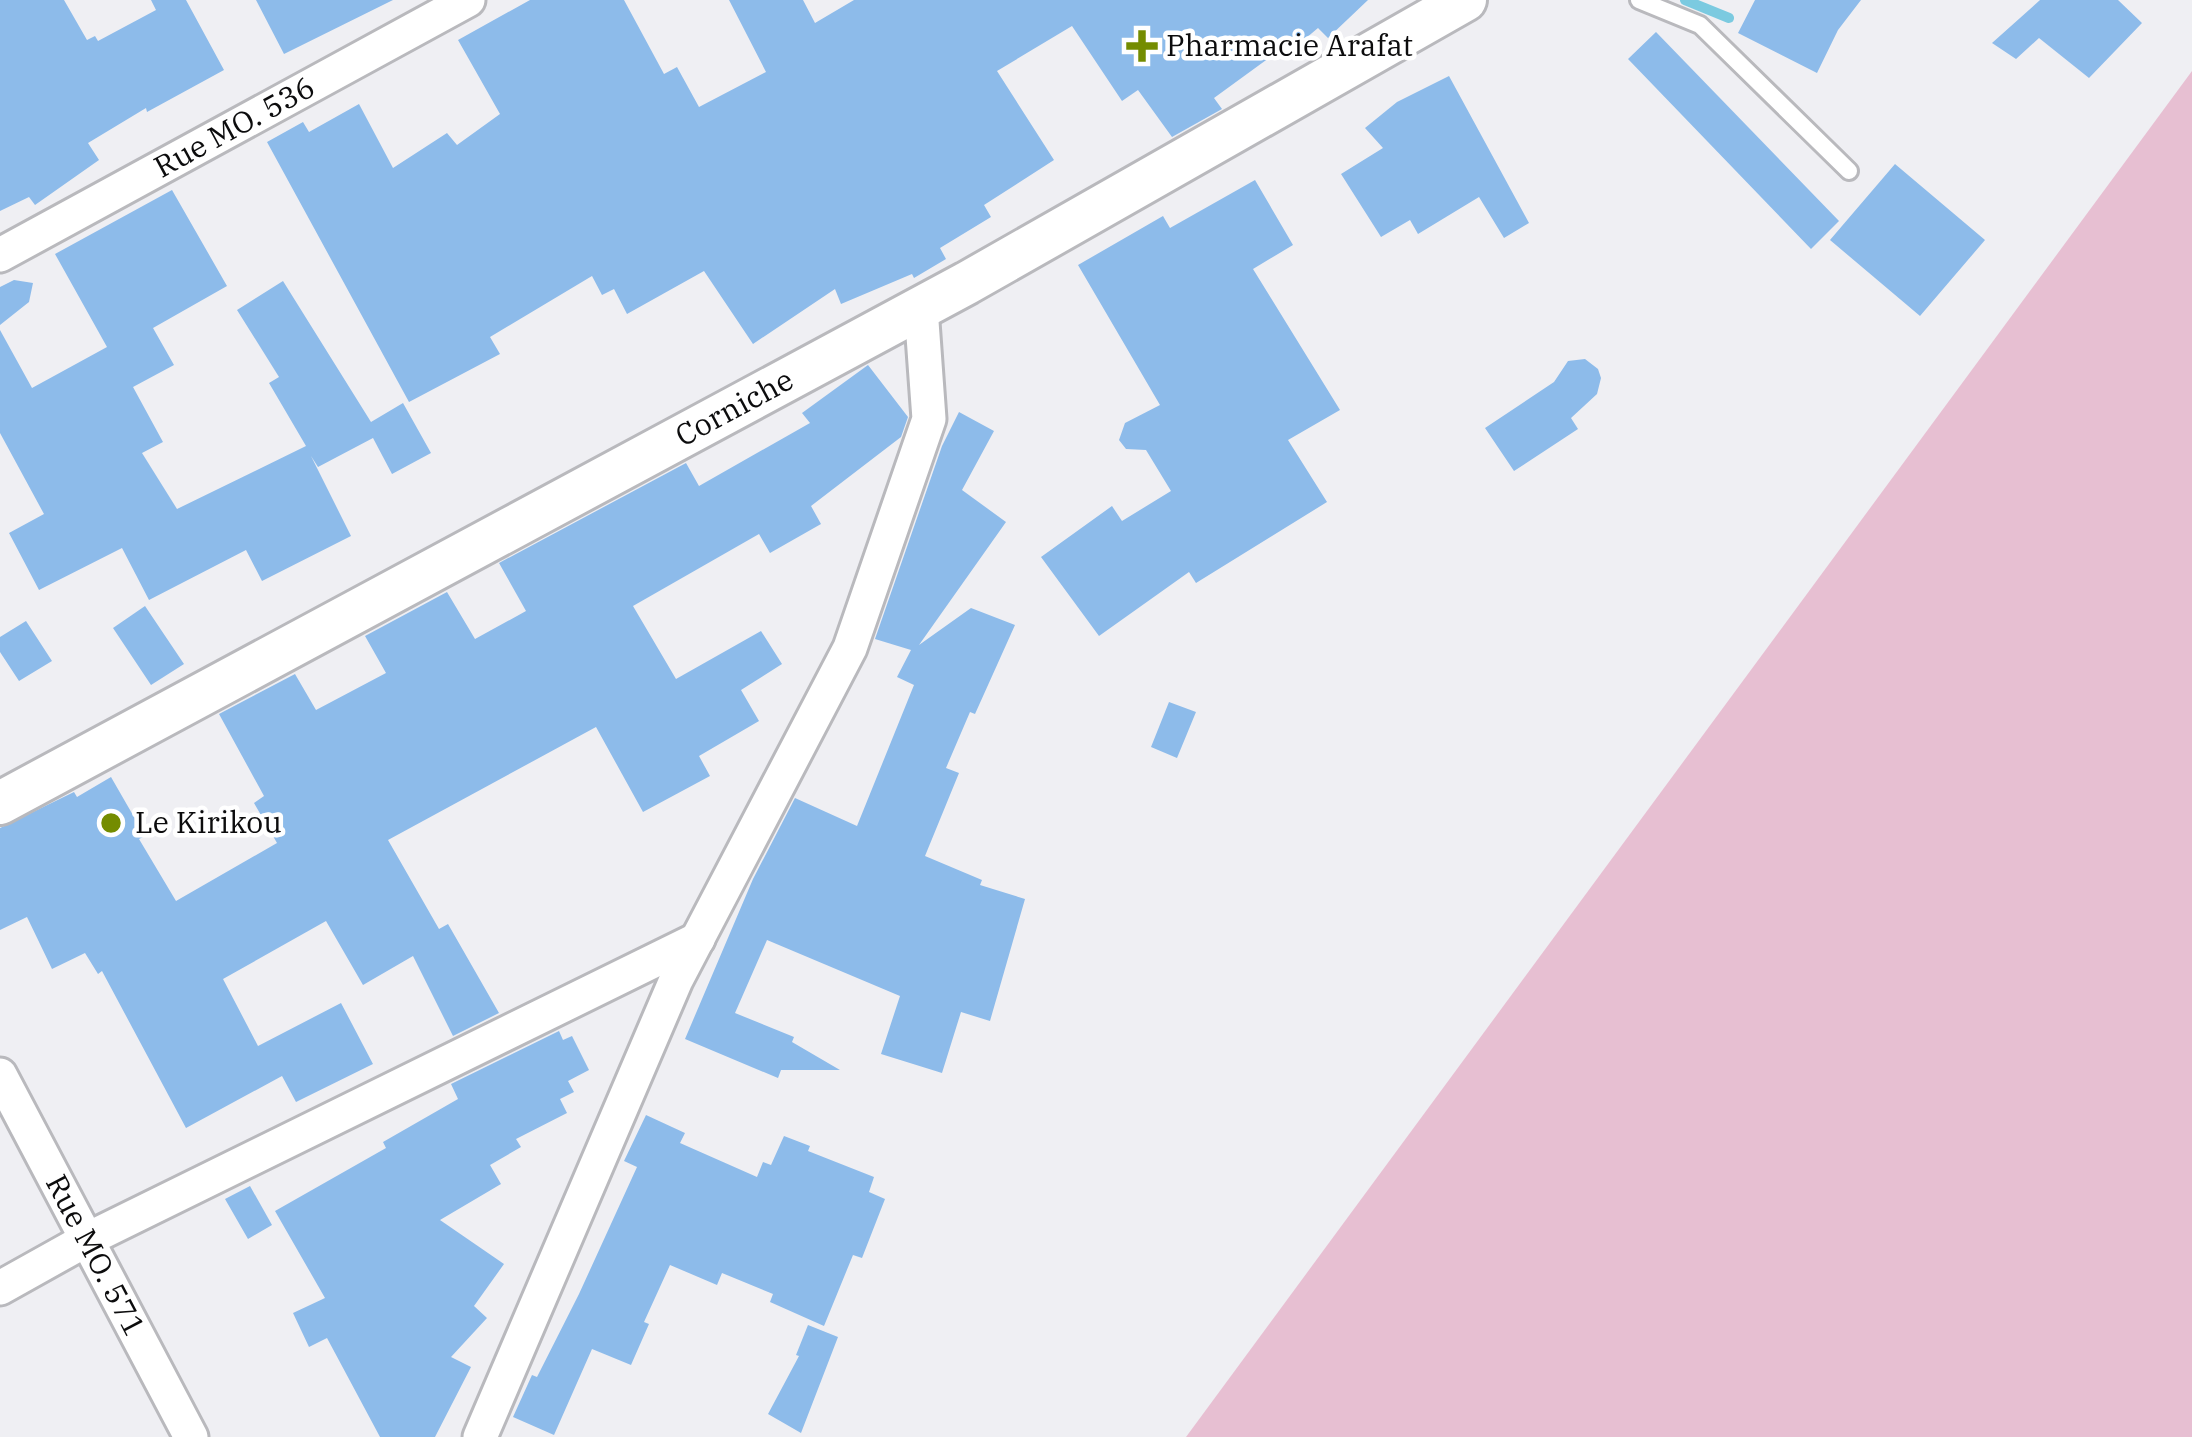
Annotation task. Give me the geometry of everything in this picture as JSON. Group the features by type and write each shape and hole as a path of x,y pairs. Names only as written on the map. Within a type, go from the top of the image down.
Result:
{"street":[{"name":"Rue MO. 536","path":"0,255 468,0"},
{"name":"Corniche","path":"0,803 921,308 1465,0"},
{"path":"480,1437 667,1002 850,648 929,419 921,308"},
{"path":"0,1288 86,1240 698,939"},
{"name":"Rue MO. 571","path":"0,1075 190,1437"}],"lane":[{"path":"1639,0 1700,25 1849,171"}],"shaded area":[{"path":"2192,71 2192,1437 1186,1437"}],"building":[{"path":"0,0 64,0 87,40 95,36 98,41 156,10 151,0 186,0 224,70 88,143 99,160 35,205 29,197 0,211"},
{"path":"256,0 393,0 284,54"},
{"path":"530,0 624,0 664,74 677,67 699,107 766,72 729,0 803,0 815,23 854,0 1368,0 1328,38 1318,28 1293,49 1288,44 1214,98 1222,109 1172,137 1138,90 1122,101 1072,26 997,71 1054,160 984,205 991,217 940,248 946,259 914,278 912,274 841,304 835,289 753,344 704,271 627,314 614,289 602,295 592,276 490,337 500,354 409,402 267,142 303,122 309,132 359,104 393,168 447,133 457,145 500,114 458,40"},
{"path":"1755,0 1861,0 1838,30 1817,73 1738,33"},
{"path":"2040,0 2118,0 2142,23 2089,78 2039,38 2016,59 1992,43"},
{"path":"1656,32 1839,221 1811,249 1628,59"},
{"path":"1449,76 1529,223 1504,238 1479,197 1418,234 1410,220 1381,237 1341,174 1383,148 1365,128 1397,102"},
{"path":"1895,164 1985,240 1920,316 1830,240"},
{"path":"1255,180 1293,245 1253,269 1340,410 1288,440 1327,502 1196,583 1189,572 1099,636 1041,557 1112,506 1122,521 1171,491 1146,450 1126,449 1119,440 1125,423 1160,405 1078,265 1163,216 1170,228"},
{"path":"172,190 227,286 153,328 174,365 133,387 163,442 142,453 177,509 306,446 269,383 279,377 237,310 283,281 371,422 403,403 431,453 392,474 373,438 318,467 311,456 351,536 262,581 246,550 149,600 122,548 39,590 9,533 44,514 0,433 0,330 32,388 107,347 55,254"},
{"path":"14,280 33,283 29,302 0,325 0,287"},
{"path":"1585,359 1601,378 1597,394 1571,418 1578,429 1514,471 1485,428 1554,382 1568,361"},
{"path":"868,365 908,417 901,437 811,506 821,524 770,553 759,534 633,606 676,679 761,631 782,664 741,690 759,721 699,756 710,776 643,812 596,727 388,840 439,929 448,924 499,1013 453,1036 413,956 363,985 326,921 223,979 258,1046 341,1003 373,1064 296,1102 282,1076 186,1128 102,971 98,974 85,953 52,969 27,917 0,930 0,828 74,792 77,797 111,777 145,836 139,839 176,901 277,843 254,803 264,796 219,714 295,674 316,710 386,673 365,636 447,592 475,639 526,611 499,563 686,463 699,486 810,423 802,413"},
{"path":"959,412 994,431 962,490 1006,522 919,645 971,608 1015,625 946,768 959,773 925,856 982,880 980,885 1025,899 990,1021 961,1012 942,1073 881,1054 900,996 767,940 735,1013 794,1037 792,1042 840,1070 781,1070 778,1078 685,1039 753,879 795,798 857,826 914,685 897,677 911,650 875,639 942,446"},
{"path":"145,606 184,664 151,685 113,628"},
{"path":"26,621 52,661 19,681 0,652 0,637"},
{"path":"1169,702 1196,712 1177,758 1151,747"},
{"path":"559,1031 563,1040 572,1036 589,1070 568,1081 574,1092 560,1099 567,1113 516,1139 521,1147 490,1165 501,1184 440,1220 504,1264 474,1306 487,1318 451,1357 471,1367 435,1437 380,1437 327,1338 309,1347 293,1313 325,1298 275,1211 386,1148 383,1142 458,1099 451,1084"},
{"path":"646,1115 685,1133 680,1143 757,1177 763,1162 771,1165 784,1136 810,1146 808,1151 874,1177 869,1192 885,1199 862,1258 853,1255 824,1326 770,1302 773,1294 722,1273 717,1285 670,1265 631,1365 592,1349 554,1435 513,1417 579,1294 637,1167 624,1161"},
{"path":"250,1186 272,1225 248,1239 225,1199"},
{"path":"808,1325 838,1337 801,1433 768,1414 799,1356"}],"waterway":[{"path":"1685,0 1729,18"}],"place":[{"name":"Pharmacie Arafat","path":"1142,46"},
{"name":"Le Kirikou","path":"111,823"}]}
